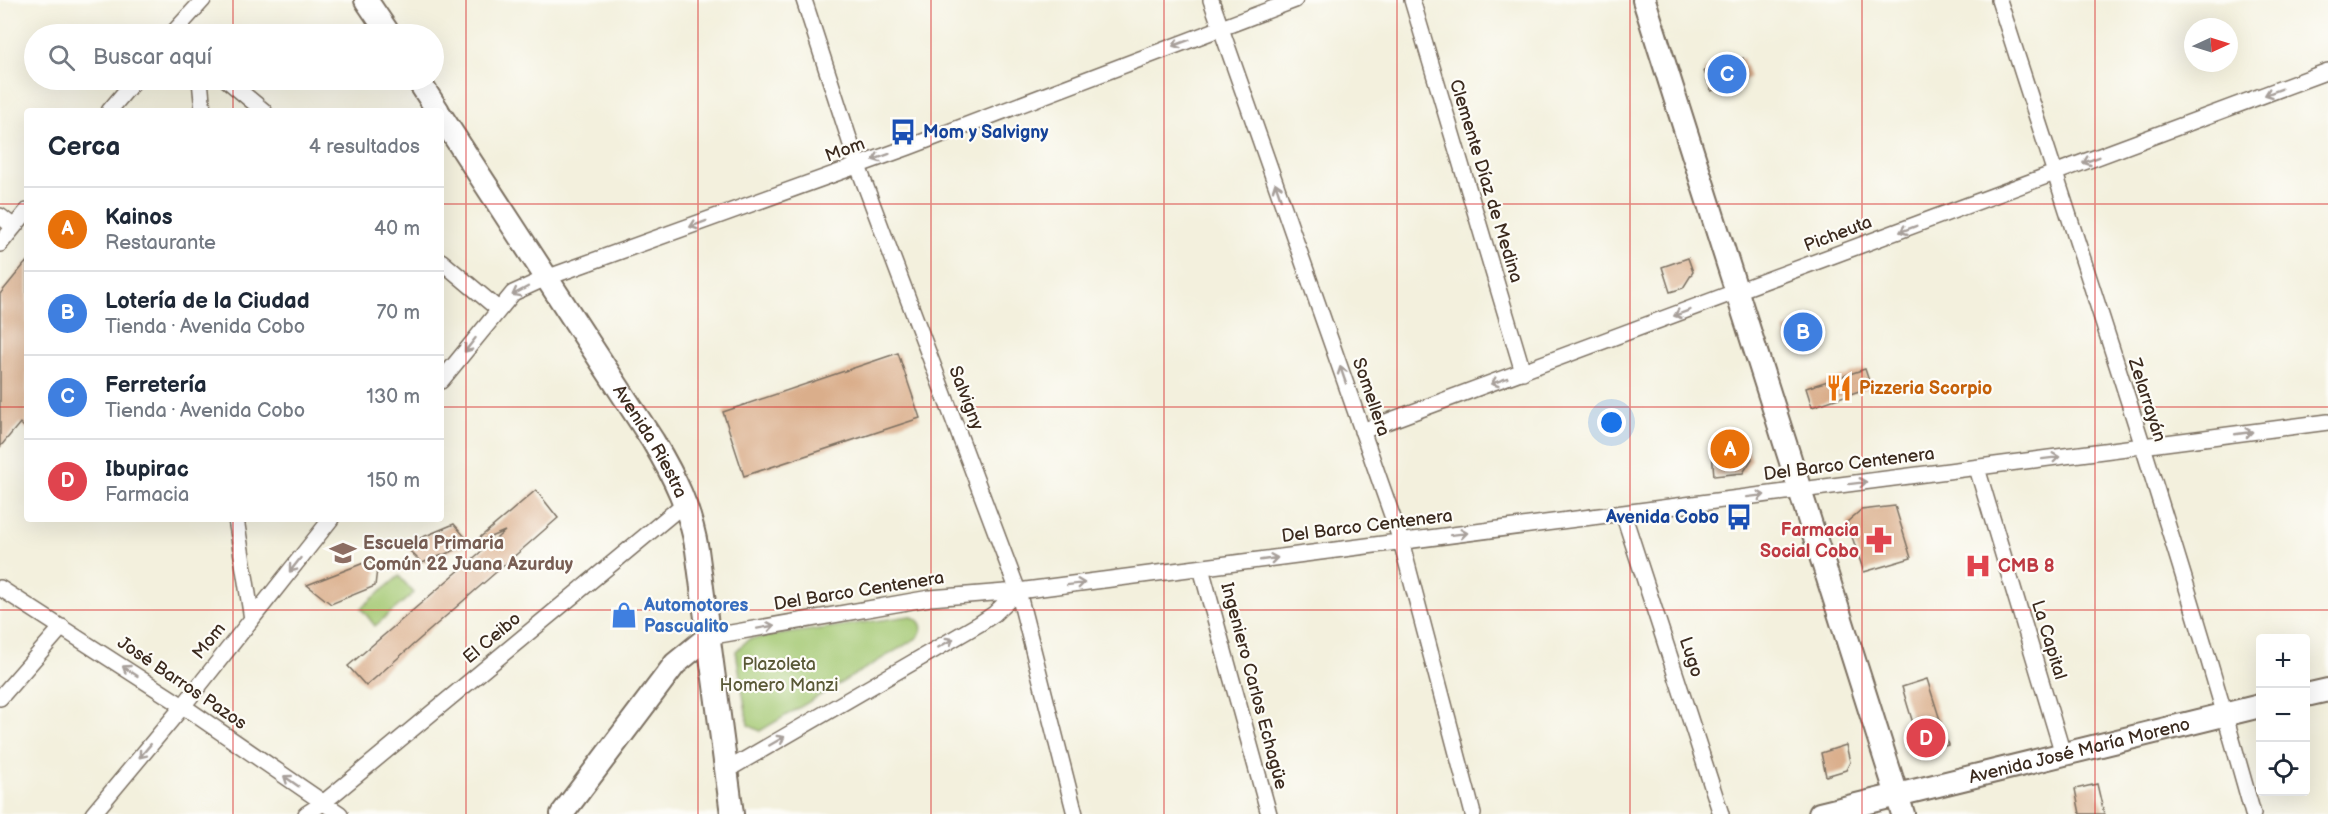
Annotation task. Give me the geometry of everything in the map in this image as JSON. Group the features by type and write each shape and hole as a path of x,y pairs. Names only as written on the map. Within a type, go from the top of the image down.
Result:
{"main road":[{"path":"366,0 382,24"},
{"path":"1644,0 1900,805"},
{"path":"424,90 436,108"},
{"name":"Avenida Riestra","path":"444,121 676,479 695,542 732,814"},
{"path":"562,814 675,664 708,637"},
{"path":"2310,694 2328,690"},
{"name":"Avenida José María Moreno","path":"1820,814 1900,805 2063,754 2256,707"}],"street":[{"path":"181,24 203,0"},
{"name":"Salvigny","path":"804,0 858,166 1018,591 1075,814"},
{"name":"Somellera","path":"1211,0 1401,541 1473,814"},
{"name":"Mom","path":"444,377 513,293 546,278 858,166 1295,0"},
{"name":"Clemente Díaz de Medina","path":"1412,0 1523,372"},
{"name":"Zelarrayán","path":"1999,0 2226,715 2253,814"},
{"name":"Picheuta","path":"1362,431 2328,71"},
{"path":"112,108 127,90"},
{"path":"201,90 202,108"},
{"path":"239,90 260,108"},
{"path":"0,244 24,215"},
{"path":"0,216 14,227"},
{"path":"444,264 498,309"},
{"name":"Del Barco Centenera","path":"708,637 930,598 1018,591 1202,568 2328,422"},
{"name":"La Capital","path":"1977,468 2063,754"},
{"name":"El Ceibo","path":"306,814 323,803 685,503"},
{"name":"Lugo","path":"1623,513 1721,814"},
{"path":"236,522 252,619"},
{"name":"Mom","path":"93,814 183,706 329,522"},
{"name":"Ingeniero Carlos Echagüe","path":"1202,568 1269,814"},
{"name":"José Barros Pazos","path":"0,588 183,706 339,814"},
{"path":"727,770 979,624 994,614 1018,591"},
{"path":"0,698 62,627"}],"green space":[{"path":"399,576 414,593 375,626 361,608"},
{"name":"Plazoleta Homero Manzi","path":"910,616 917,620 922,628 917,638 760,731 748,725 736,651 749,639"}],"building":[{"path":"1743,58 1750,78 1711,91 1704,71"},
{"path":"1688,258 1693,272 1683,288 1670,292 1662,267"},
{"path":"24,265 24,427 20,423 0,447 0,294"},
{"path":"1816,318 1822,336 1789,346 1784,329"},
{"path":"898,353 920,418 744,476 723,412"},
{"name":"Pizzeria Scorpio","path":"1865,369 1871,387 1812,407 1806,388"},
{"path":"1743,436 1752,459 1743,473 1714,476 1711,439"},
{"path":"536,490 558,518 366,686 348,666 505,531 478,542 477,540"},
{"name":"Farmacia Social Cobo","path":"1895,506 1911,558 1864,572 1847,522 1861,510"},
{"path":"454,524 471,544 422,563 404,545"},
{"path":"369,561 377,569 375,586 331,604 307,585"},
{"path":"1927,679 1948,745 1922,753 1902,687"},
{"path":"1846,745 1850,762 1846,770 1826,776 1821,753"},
{"path":"2097,784 2104,814 2080,814 2075,789"}],"place":[{"name":"Ferretería","path":"1727,74"},
{"name":"Mom y Salvigny","path":"903,132"},
{"name":"Lotería de la Ciudad","path":"1803,332"},
{"name":"Pizzeria Scorpio","path":"1839,388"},
{"name":"Kainos","path":"1730,449"},
{"name":"Avenida Cobo","path":"1739,517"},
{"name":"Farmacia Social Cobo","path":"1879,540"},
{"name":"Escuela Primaria Común 22 Juana Azurduy","path":"343,553"},
{"name":"CMB 8","path":"1978,566"},
{"name":"Automotores Pascualito","path":"624,615"},
{"name":"Ibupirac","path":"1926,738"}]}
